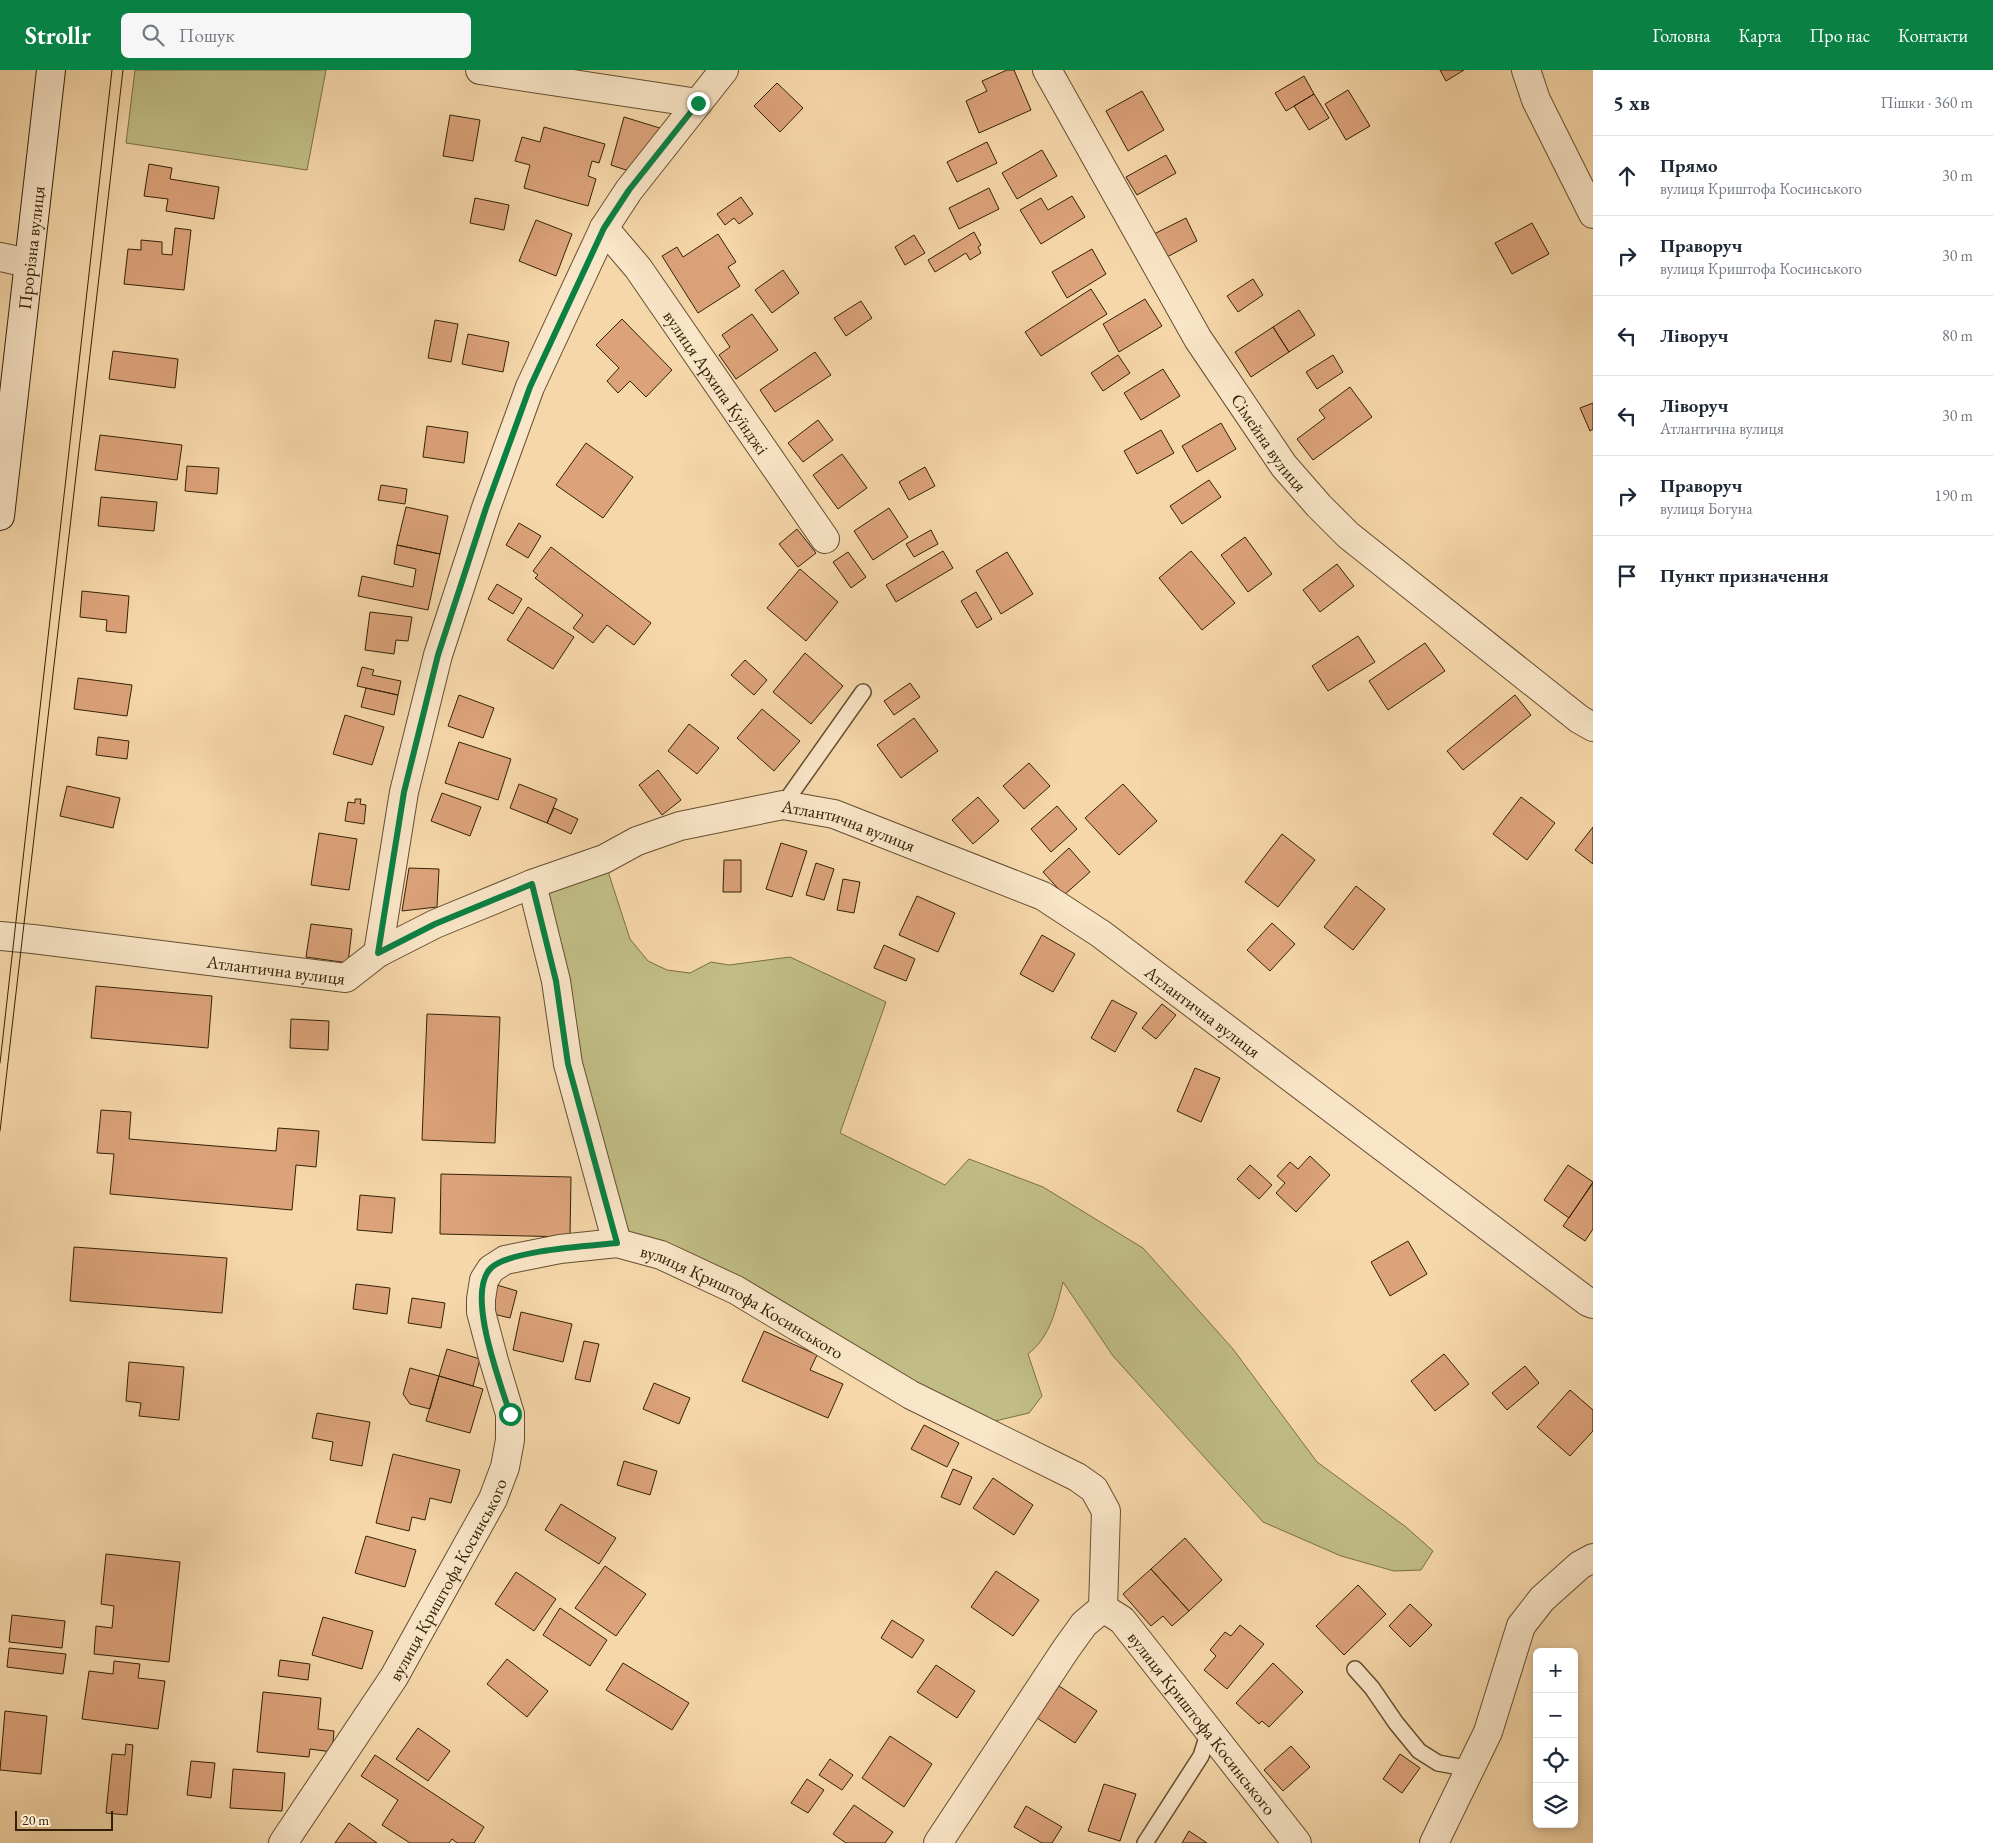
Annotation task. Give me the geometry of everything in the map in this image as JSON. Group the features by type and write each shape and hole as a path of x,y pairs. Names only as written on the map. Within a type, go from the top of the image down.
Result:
{"street":[{"name":"Прорізна вулиця","path":"0,516 51,70"},
{"path":"480,70 698,103"},
{"path":"378,953 404,792 438,655 486,508 530,387 604,228 629,190 724,70"},
{"name":"Сімейна вулиця","path":"1047,70 1198,339 1284,466 1319,506 1348,534 1579,719 1593,728"},
{"path":"1526,70 1536,100 1593,214"},
{"name":"вулиця Архипа Куїнджі","path":"604,228 638,268 825,539"},
{"path":"0,257 28,263"},
{"name":"Атлантична вулиця","path":"0,936 346,978 378,953 435,924 532,884 604,859 637,841 680,826 783,804 834,814 1043,896 1101,934 1593,1304"},
{"path":"532,884 556,981 568,1064 617,1243"},
{"name":"вулиця Криштофа Косинського","path":"283,1843 394,1677 493,1499 502,1475 510,1440 510,1414 481,1312 484,1280 491,1269 505,1260 560,1248 617,1243 661,1255 736,1290 912,1396 1077,1477 1094,1489 1106,1512 1103,1608 1122,1620 1298,1843"},
{"path":"1434,1843 1488,1732 1521,1626 1542,1599 1580,1565 1593,1558"},
{"path":"938,1843 1084,1624 1103,1608"}],"lane":[{"path":"783,804 863,692"},
{"path":"1355,1669 1372,1688 1396,1723 1419,1751 1438,1763 1471,1769"},
{"path":"1146,1843 1201,1756 1209,1730"}],"shaded area":[{"path":"135,70 326,70 307,170 126,143"},
{"path":"604,859 630,939 648,961 667,970 690,973 711,962 729,965 790,957 886,1002 840,1133 945,1185 969,1159 1043,1187 1143,1248 1233,1349 1317,1462 1406,1527 1433,1551 1421,1570 1394,1571 1341,1556 1263,1522 1113,1356 1063,1282 1055,1312 1047,1330 1036,1347 1028,1354 1042,1396 1029,1413 974,1426 617,1243 532,884"}],"building":[{"path":"1007,70 1014,70 1031,110 979,133 966,101 987,91 982,81"},
{"path":"1440,70 1464,70 1446,81"},
{"path":"1304,76 1314,94 1286,111 1275,93"},
{"path":"777,83 803,108 780,132 754,106"},
{"path":"1348,90 1370,126 1346,140 1325,104"},
{"path":"1142,91 1164,130 1128,151 1106,111"},
{"path":"1314,94 1329,118 1309,130 1294,106"},
{"path":"450,115 480,120 473,161 443,156"},
{"path":"624,117 663,129 632,172 611,165"},
{"path":"544,127 605,144 599,163 592,161 588,176 596,179 588,206 524,188 530,165 515,161 522,137 540,142"},
{"path":"987,142 997,163 957,182 947,162"},
{"path":"1042,150 1057,176 1017,199 1002,173"},
{"path":"1166,155 1176,173 1137,195 1126,177"},
{"path":"149,164 172,168 170,179 219,187 214,219 166,211 168,199 144,196"},
{"path":"989,188 999,209 959,229 949,208"},
{"path":"1072,196 1085,217 1041,244 1020,210 1041,198 1048,210"},
{"path":"741,197 753,214 739,224 734,218 725,225 717,214"},
{"path":"475,198 509,205 504,230 470,223"},
{"path":"1186,218 1197,241 1167,257 1154,234"},
{"path":"536,220 572,234 556,276 519,261"},
{"path":"1532,223 1549,254 1512,274 1495,243"},
{"path":"175,228 191,230 184,290 124,284 128,249 141,250 141,240 162,242 162,254 172,255"},
{"path":"974,232 981,245 978,247 981,253 970,260 966,253 935,272 928,260"},
{"path":"718,234 736,262 728,267 740,286 698,313 662,256 677,247 683,257"},
{"path":"914,235 925,253 905,265 895,247"},
{"path":"1092,249 1106,274 1067,298 1052,272"},
{"path":"783,270 799,293 772,313 755,290"},
{"path":"1253,279 1263,295 1238,312 1227,296"},
{"path":"1091,289 1107,314 1041,356 1025,332"},
{"path":"1145,299 1162,326 1119,352 1103,324"},
{"path":"861,301 872,318 846,336 834,318"},
{"path":"1299,310 1315,335 1289,352 1273,327"},
{"path":"752,314 778,350 736,379 719,355 730,347 722,335"},
{"path":"622,319 672,370 646,397 630,381 618,393 607,381 619,368 596,345"},
{"path":"435,320 458,324 451,362 428,358"},
{"path":"1273,327 1289,352 1251,377 1235,352"},
{"path":"468,334 509,342 503,372 462,364"},
{"path":"113,351 178,359 175,388 109,379"},
{"path":"815,352 831,375 775,412 760,390"},
{"path":"1118,355 1130,373 1103,391 1091,373"},
{"path":"1333,355 1343,372 1317,389 1306,372"},
{"path":"1163,369 1180,396 1141,420 1124,393"},
{"path":"1350,387 1372,417 1313,460 1297,439 1325,418 1319,410"},
{"path":"1593,403 1593,429 1590,431 1580,408"},
{"path":"818,420 833,440 803,462 788,443"},
{"path":"1221,423 1236,449 1197,472 1182,446"},
{"path":"427,426 468,432 464,463 423,457"},
{"path":"1161,430 1174,453 1137,474 1124,451"},
{"path":"100,435 182,445 177,480 95,470"},
{"path":"586,443 633,477 603,518 556,485"},
{"path":"842,454 867,488 838,509 813,475"},
{"path":"187,466 219,468 217,494 185,491"},
{"path":"925,467 935,486 909,500 899,482"},
{"path":"1209,480 1221,497 1182,524 1170,506"},
{"path":"381,485 407,489 405,504 378,500"},
{"path":"101,497 157,502 154,531 98,526"},
{"path":"406,507 448,516 440,554 397,545"},
{"path":"889,508 908,537 873,560 854,531"},
{"path":"519,523 541,536 528,558 506,545"},
{"path":"797,529 816,553 798,567 779,544"},
{"path":"931,530 938,544 914,557 906,544"},
{"path":"1245,537 1272,574 1248,592 1221,555"},
{"path":"397,545 440,554 428,610 358,596 362,576 413,587 416,569 394,564"},
{"path":"551,547 651,623 634,645 607,625 593,643 573,628 583,615 535,578 538,575 533,571"},
{"path":"943,551 953,568 896,602 886,585"},
{"path":"1191,551 1235,603 1202,630 1159,578"},
{"path":"848,552 866,577 851,588 833,562"},
{"path":"1007,552 1033,594 1001,614 976,571"},
{"path":"1337,564 1354,586 1320,612 1303,590"},
{"path":"800,569 838,602 806,641 767,608"},
{"path":"497,584 522,599 513,614 488,599"},
{"path":"82,591 129,596 126,633 106,631 107,620 80,617"},
{"path":"976,592 992,619 977,628 961,601"},
{"path":"528,607 574,637 553,669 507,640"},
{"path":"370,612 412,617 408,641 396,640 394,654 365,650"},
{"path":"1358,636 1375,662 1328,691 1312,666"},
{"path":"1425,643 1445,671 1388,710 1369,681"},
{"path":"805,653 843,686 811,724 773,692"},
{"path":"745,660 767,680 754,695 731,675"},
{"path":"362,667 374,670 372,675 401,681 398,695 357,686"},
{"path":"78,678 132,685 127,716 74,709"},
{"path":"910,683 920,697 894,715 884,701"},
{"path":"366,688 398,695 394,715 361,707"},
{"path":"459,695 494,708 483,738 448,726"},
{"path":"1515,695 1531,715 1463,770 1447,751"},
{"path":"762,709 800,741 774,771 737,738"},
{"path":"345,715 384,727 372,765 333,754"},
{"path":"914,718 938,751 901,778 877,745"},
{"path":"689,724 719,748 697,774 668,751"},
{"path":"98,737 129,741 127,759 96,755"},
{"path":"459,742 511,759 498,800 445,783"},
{"path":"1029,763 1050,786 1024,809 1003,786"},
{"path":"658,770 681,800 662,815 639,785"},
{"path":"519,784 557,799 547,823 510,808"},
{"path":"1123,784 1157,821 1119,855 1085,818"},
{"path":"67,786 120,798 113,828 60,816"},
{"path":"442,793 481,807 470,836 431,821"},
{"path":"978,797 999,821 973,844 952,820"},
{"path":"1521,797 1555,823 1527,860 1493,834"},
{"path":"355,799 361,799 360,804 366,805 364,824 345,821 348,802 355,803"},
{"path":"1057,806 1077,829 1051,852 1031,829"},
{"path":"554,808 578,819 571,834 547,823"},
{"path":"1593,827 1593,864 1575,850"},
{"path":"319,833 357,839 349,890 311,885"},
{"path":"1282,834 1315,860 1278,907 1245,882"},
{"path":"781,843 807,851 792,897 766,889"},
{"path":"1069,848 1090,872 1064,895 1043,872"},
{"path":"724,860 741,860 741,892 723,892"},
{"path":"816,863 834,869 824,900 806,895"},
{"path":"409,868 439,869 437,907 402,911"},
{"path":"843,879 860,882 854,913 837,910"},
{"path":"1356,886 1385,909 1353,950 1324,927"},
{"path":"917,896 955,913 938,952 899,935"},
{"path":"1272,923 1295,944 1270,971 1247,950"},
{"path":"311,924 352,929 348,963 306,957"},
{"path":"1042,935 1075,954 1053,992 1020,974"},
{"path":"884,945 915,959 906,981 874,968"},
{"path":"96,986 212,996 208,1048 91,1038"},
{"path":"1112,1000 1137,1013 1115,1052 1091,1038"},
{"path":"1162,1004 1176,1015 1156,1039 1142,1028"},
{"path":"427,1014 500,1017 495,1143 422,1140"},
{"path":"291,1019 329,1021 328,1050 290,1048"},
{"path":"1195,1068 1220,1078 1201,1122 1177,1111"},
{"path":"101,1110 131,1112 129,1139 276,1151 278,1128 319,1131 316,1167 296,1165 292,1210 110,1194 114,1154 97,1153"},
{"path":"1310,1156 1330,1175 1296,1212 1276,1193 1285,1183 1277,1176 1290,1162 1298,1169"},
{"path":"1250,1165 1272,1185 1259,1199 1237,1179"},
{"path":"1568,1165 1593,1182 1569,1218 1544,1200"},
{"path":"441,1174 571,1177 570,1237 440,1234"},
{"path":"1593,1183 1593,1229 1585,1241 1563,1226"},
{"path":"360,1195 395,1198 392,1233 357,1230"},
{"path":"1408,1241 1427,1274 1390,1296 1371,1262"},
{"path":"74,1247 227,1258 222,1313 70,1301"},
{"path":"356,1284 390,1288 387,1314 353,1309"},
{"path":"497,1285 517,1291 510,1318 489,1313"},
{"path":"412,1298 445,1303 441,1328 408,1323"},
{"path":"521,1312 572,1324 563,1362 513,1350"},
{"path":"764,1331 817,1355 810,1370 843,1384 828,1418 742,1381"},
{"path":"584,1341 599,1344 590,1382 575,1379"},
{"path":"447,1349 480,1359 473,1386 439,1376"},
{"path":"1444,1354 1469,1384 1435,1411 1411,1381"},
{"path":"129,1362 184,1367 179,1420 139,1416 141,1403 126,1401"},
{"path":"1525,1366 1539,1383 1507,1410 1492,1393"},
{"path":"410,1368 439,1376 430,1409 410,1404 403,1394"},
{"path":"439,1376 483,1389 470,1433 426,1421"},
{"path":"654,1383 690,1398 679,1424 643,1409"},
{"path":"1570,1390 1593,1410 1593,1431 1570,1456 1537,1427"},
{"path":"317,1413 370,1422 362,1466 330,1460 333,1442 312,1438"},
{"path":"924,1425 959,1443 947,1467 911,1449"},
{"path":"393,1454 460,1470 451,1503 430,1498 425,1520 412,1517 409,1531 376,1523"},
{"path":"624,1461 657,1471 650,1495 617,1485"},
{"path":"953,1469 972,1477 960,1505 941,1497"},
{"path":"993,1478 1033,1505 1014,1535 973,1508"},
{"path":"561,1504 616,1538 599,1564 545,1530"},
{"path":"366,1536 416,1550 405,1587 355,1573"},
{"path":"1185,1538 1222,1580 1189,1611 1151,1569"},
{"path":"106,1554 180,1562 169,1662 94,1654 96,1626 112,1628 114,1606 101,1604"},
{"path":"605,1566 646,1594 616,1636 575,1608"},
{"path":"1151,1569 1189,1611 1172,1626 1163,1616 1151,1626 1123,1594"},
{"path":"996,1571 1039,1600 1013,1636 971,1607"},
{"path":"516,1572 556,1599 534,1631 495,1604"},
{"path":"1358,1585 1386,1614 1344,1655 1316,1626"},
{"path":"1410,1604 1432,1625 1410,1647 1389,1626"},
{"path":"560,1608 607,1640 590,1666 543,1635"},
{"path":"12,1615 65,1621 62,1648 9,1642"},
{"path":"323,1617 373,1631 362,1669 312,1655"},
{"path":"892,1620 924,1640 912,1658 881,1638"},
{"path":"1240,1625 1264,1644 1227,1689 1204,1670 1216,1656 1210,1650 1225,1632 1231,1636"},
{"path":"9,1648 66,1654 63,1674 7,1667"},
{"path":"507,1659 548,1691 527,1717 487,1684"},
{"path":"280,1660 310,1664 308,1680 278,1676"},
{"path":"114,1661 140,1664 138,1678 165,1681 158,1729 82,1719 89,1671 113,1674"},
{"path":"623,1663 689,1703 672,1730 606,1690"},
{"path":"1273,1663 1303,1692 1269,1727 1262,1721 1259,1724 1236,1703"},
{"path":"936,1665 975,1691 957,1718 917,1692"},
{"path":"1059,1686 1097,1711 1075,1743 1037,1718"},
{"path":"263,1692 321,1698 318,1729 334,1731 332,1752 310,1749 309,1757 257,1752"},
{"path":"5,1711 47,1716 41,1774 0,1770"},
{"path":"418,1728 450,1751 428,1781 396,1759"},
{"path":"890,1736 932,1764 904,1807 862,1778"},
{"path":"126,1744 133,1745 127,1815 106,1813 112,1754 125,1755"},
{"path":"1291,1746 1310,1767 1283,1791 1264,1770"},
{"path":"1400,1754 1420,1768 1402,1793 1383,1779"},
{"path":"375,1755 484,1827 474,1843 457,1843 452,1839 449,1843 410,1843 382,1825 398,1800 361,1776"},
{"path":"830,1759 853,1775 842,1790 819,1775"},
{"path":"191,1761 215,1763 211,1798 187,1795"},
{"path":"233,1769 285,1773 282,1811 230,1808"},
{"path":"807,1779 824,1790 808,1813 791,1803"},
{"path":"1104,1784 1136,1794 1120,1841 1088,1831"},
{"path":"854,1805 893,1832 885,1843 846,1843 833,1834"},
{"path":"1026,1806 1062,1827 1052,1843 1042,1843 1014,1827"},
{"path":"349,1823 377,1843 335,1843"},
{"path":"1189,1831 1207,1843 1182,1843"}],"tram line":[{"path":"0,1063 112,70"},
{"path":"0,1131 123,70"}],"route":[{"path":"510,1414 481,1312 484,1280 491,1269 505,1260 560,1248 617,1243 568,1064 556,981 532,884 435,924 378,953 387,909 404,792 438,655 486,508 530,387 604,228 629,190 698,103"}]}
